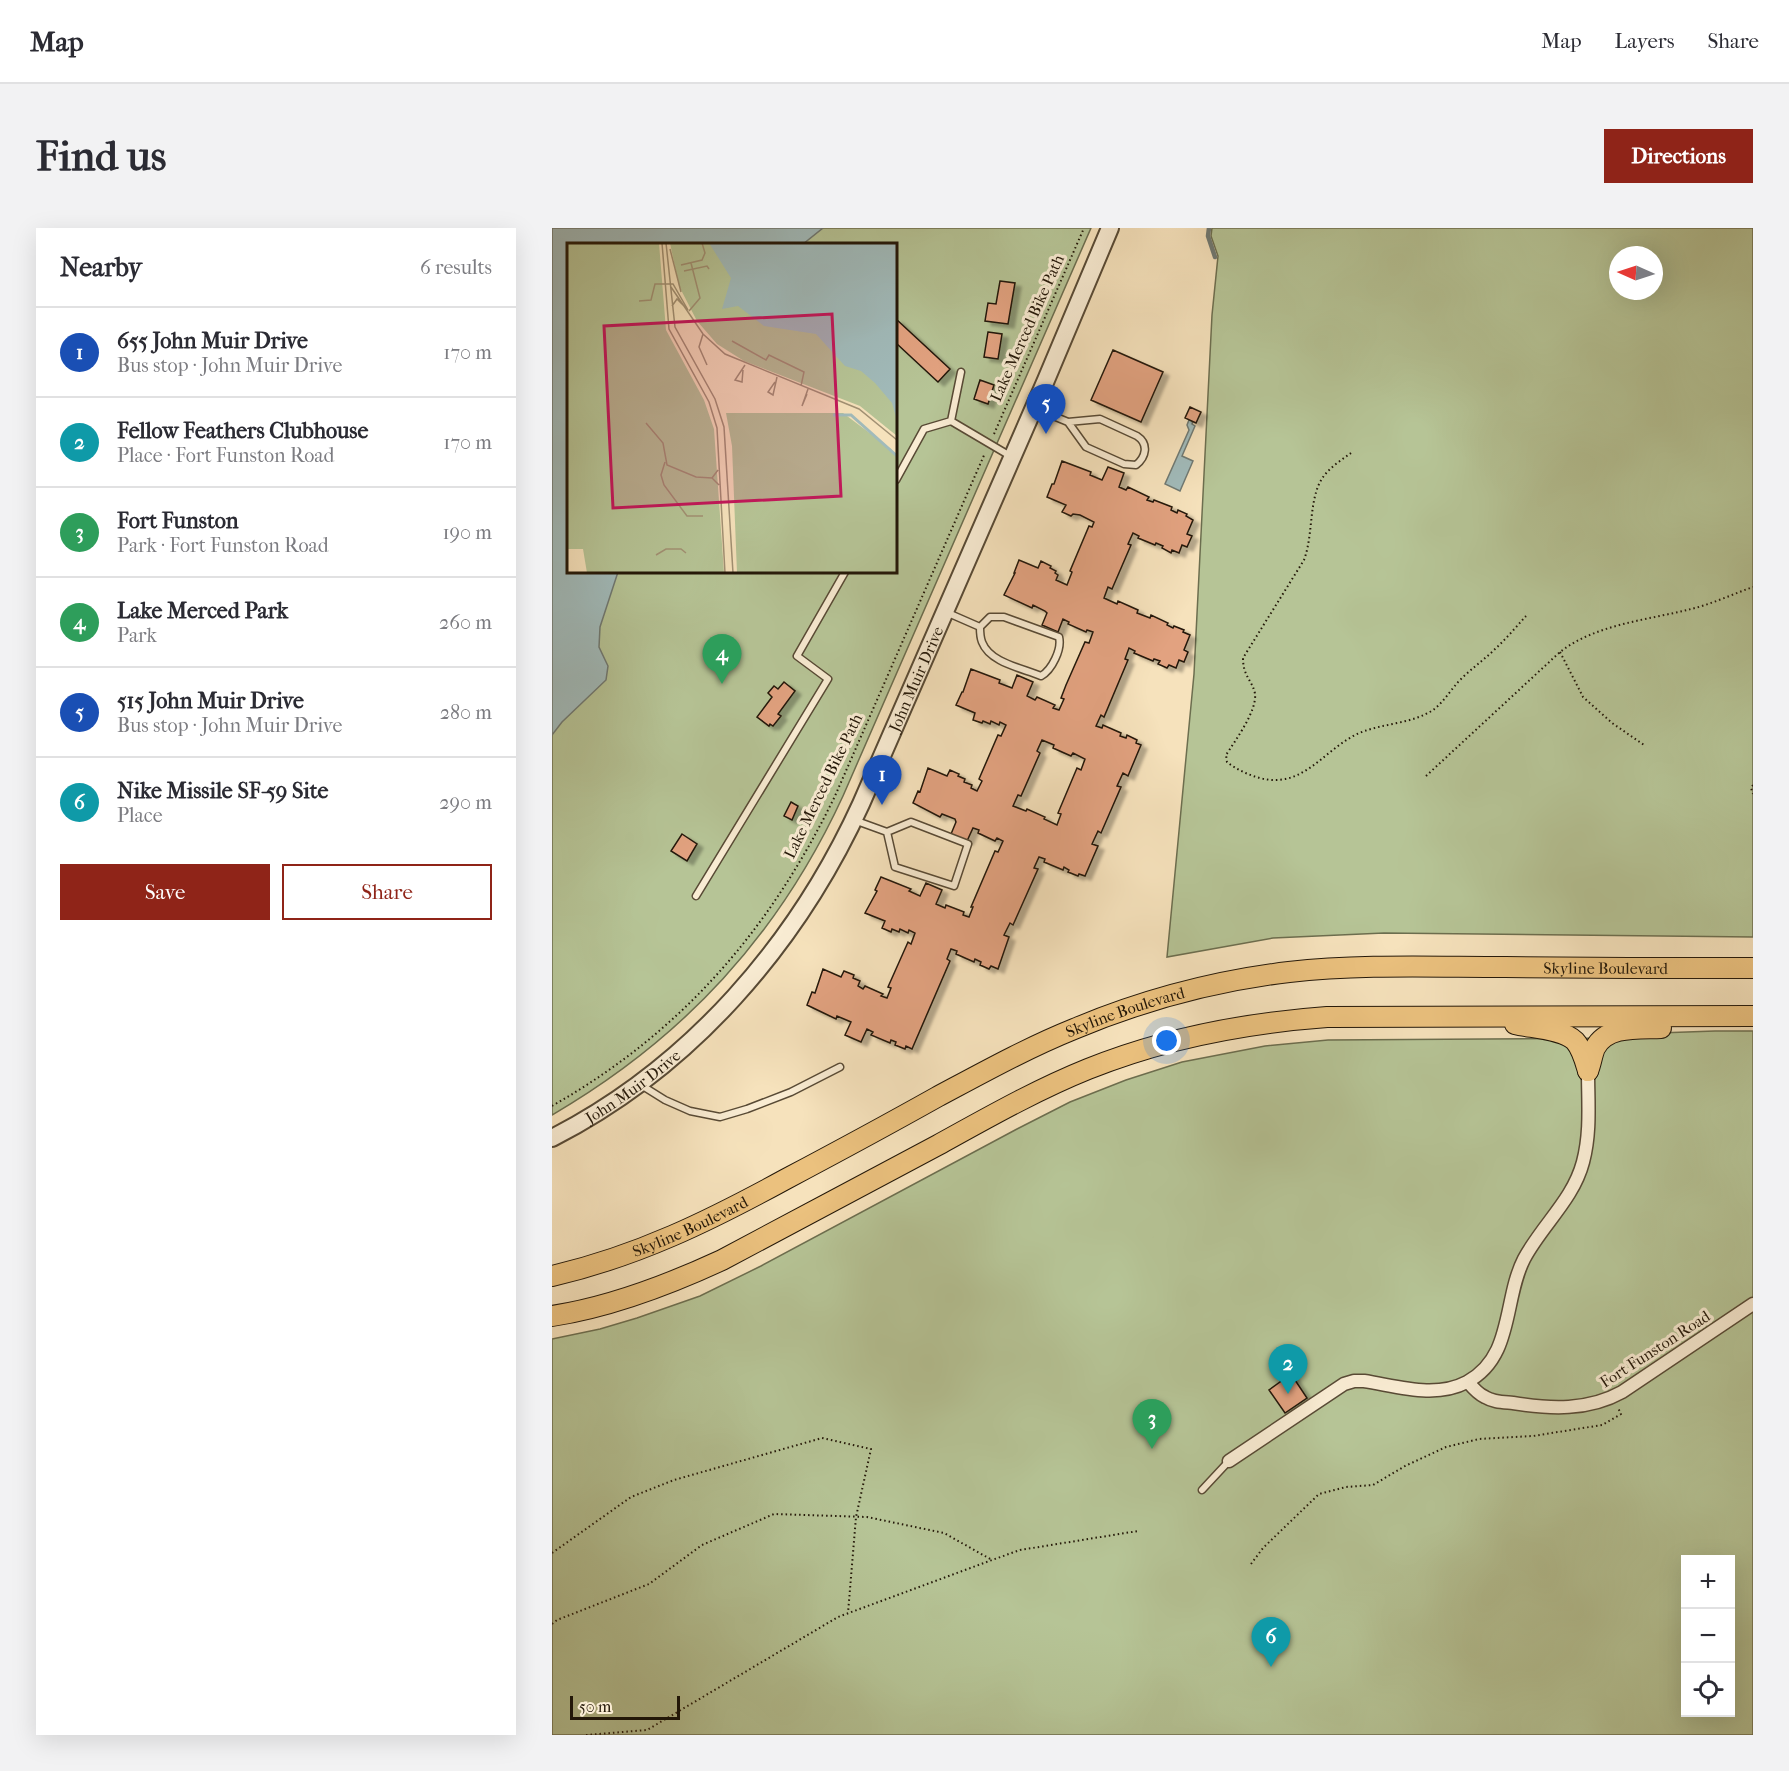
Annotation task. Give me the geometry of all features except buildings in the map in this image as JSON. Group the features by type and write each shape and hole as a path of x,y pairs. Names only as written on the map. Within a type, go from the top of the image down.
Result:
{"main road":[{"name":"Skyline Boulevard","path":"552,1276 583,1269 664,1241 740,1204 1043,1042 1133,1006 1193,989 1257,976 1361,968 1753,968"},
{"path":"1486,1015 1526,1027 1567,1035 1581,1050 1588,1071"},
{"path":"552,1316 630,1296 711,1265 1034,1094 1089,1069 1147,1048 1204,1033 1294,1019 1357,1016 1752,1016"},
{"path":"1588,1071 1596,1047 1608,1034 1752,1016"}],"street":[{"name":"John Muir Drive","path":"552,1138 587,1118 638,1083 682,1048 759,969 808,903 853,820 1034,408 1110,228"},
{"path":"1229,1461 1344,1384 1364,1381 1428,1391 1443,1391 1468,1382 1483,1370 1501,1343 1519,1270 1533,1245 1572,1191 1578,1177 1588,1130 1588,1071"},
{"name":"Fort Funston Road","path":"1468,1382 1476,1392 1489,1399 1538,1406 1578,1407 1602,1401 1613,1397 1753,1304"}],"lane":[{"path":"951,421 961,372"},
{"path":"1034,408 1068,422 1100,419 1142,439 1145,445 1144,456 1136,465 1124,464 1086,447 1068,422"},
{"path":"897,478 924,429 951,421 1012,457"},
{"path":"696,896 828,680 797,657 843,573"},
{"path":"945,612 980,627"},
{"path":"990,617 1005,617 1059,637 1061,644 1048,672 1041,676 1000,660 988,652 981,640 980,627 990,617"},
{"path":"853,820 887,832 911,822 968,844 954,886 896,867 887,832"},
{"path":"638,1083 665,1100 690,1111 720,1117 791,1092 840,1067"},
{"path":"1202,1490 1229,1461"}],"path":[{"name":"Lake Merced Bike Path","path":"993,437 1084,228"},
{"path":"1351,453 1320,481 1304,560 1243,658 1243,669 1255,694 1253,707 1227,755 1227,762 1262,778 1278,781 1291,779 1304,772 1342,742 1358,734 1415,718 1433,710 1473,667 1508,637 1526,616"},
{"name":"Lake Merced Bike Path","path":"552,1106 614,1066 663,1028 714,978 769,911 812,843 835,796 981,463"},
{"path":"1426,776 1574,641 1602,630 1695,608 1753,587"},
{"path":"1560,652 1582,697 1612,723 1644,745"},
{"path":"1753,785 1751,788 1753,794"},
{"path":"1251,1564 1263,1548 1318,1494 1346,1487 1373,1485 1405,1466 1446,1447 1479,1439 1533,1436 1602,1425 1622,1414 1613,1397"},
{"path":"552,1553 631,1497 674,1480 822,1438 871,1449 856,1517 848,1614"},
{"path":"552,1624 557,1620 650,1584 702,1545 774,1514 867,1517 944,1533 992,1560"},
{"path":"586,1735 647,1730 838,1617 992,1560 1020,1550 1138,1531"}],"green space":[{"path":"552,228 1091,228 843,796 818,846 789,894 758,938 723,979 685,1017 600,1085 552,1115"},
{"path":"1212,228 1753,228 1753,937 1384,933 1273,938 1167,957 1194,674 1212,315 1218,256 1211,236"},
{"path":"1753,1031 1753,1735 552,1735 552,1339 600,1329 700,1296 1070,1102 1126,1080 1182,1062 1265,1046 1328,1040 1622,1038 1630,1034"}],"water":[{"path":"552,228 823,228 804,243 567,243 567,573 618,573 600,627 599,647 608,666 606,680 562,722 552,735"},
{"path":"1189,420 1193,421 1192,424 1195,426 1182,456 1193,461 1180,491 1165,484 1189,430 1187,425"}],"waterway":[{"path":"1209,228 1208,236 1215,257"}],"place":[{"name":"515 John Muir Drive","path":"1046,434"},
{"name":"Lake Merced Park","path":"722,684"},
{"name":"655 John Muir Drive","path":"882,805"},
{"name":"Fellow Feathers Clubhouse","path":"1288,1394"},
{"name":"Fort Funston","path":"1152,1449"},
{"name":"Nike Missile SF-59 Site","path":"1271,1667"}]}
